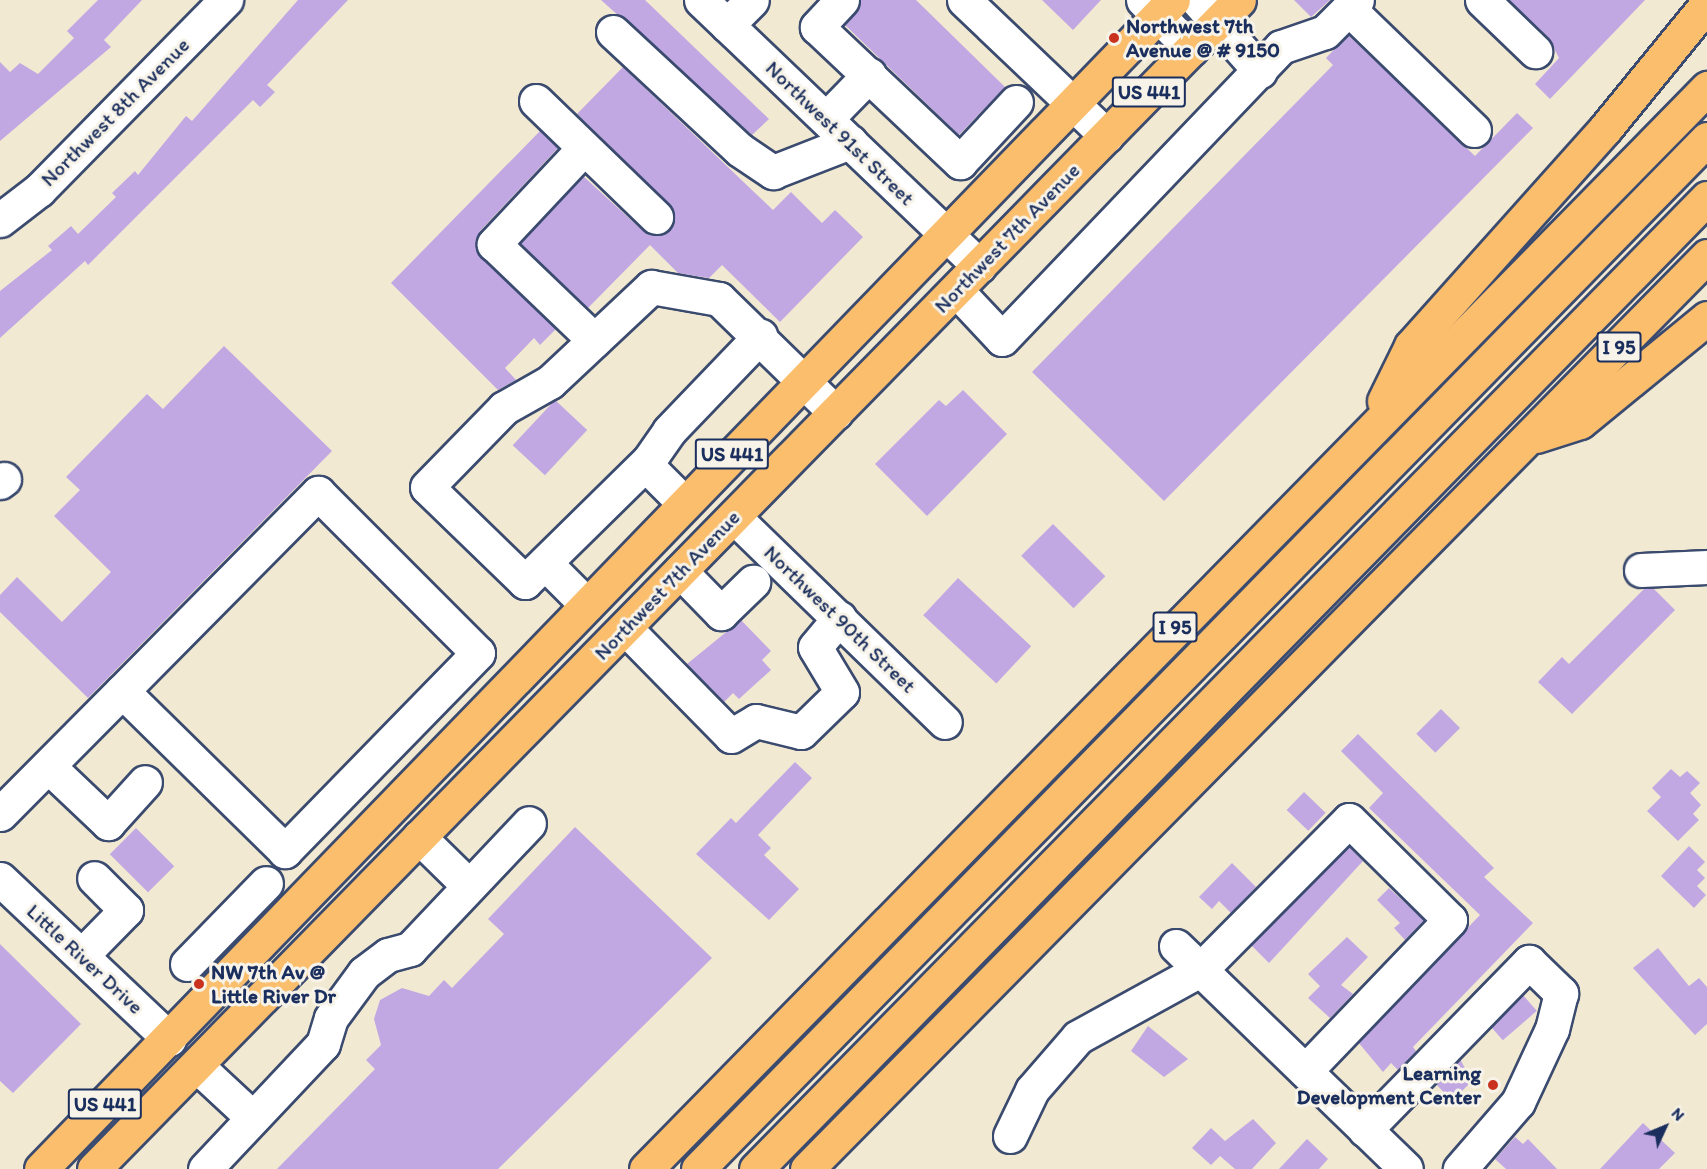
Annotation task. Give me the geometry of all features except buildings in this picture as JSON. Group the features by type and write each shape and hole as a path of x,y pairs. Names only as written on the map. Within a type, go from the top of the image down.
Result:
{"main road":[{"path":"1372,425 1411,346 1605,129 1707,4"},
{"name":"Northwest 7th Avenue","path":"41,1169 170,1039 270,932 1028,149 1073,102 1158,5"},
{"name":"Northwest 7th Avenue","path":"94,1169 1107,136 1191,48 1218,7"},
{"name":"I 95","path":"646,1169 1372,425 1707,88"},
{"path":"698,1169 1707,139"},
{"path":"756,1169 1707,198"},
{"name":"I 95","path":"807,1169 1707,256"},
{"path":"1531,437 1580,422 1707,318"},
{"path":"170,1039 197,1066"}],"street":[{"name":"Northwest 8th Avenue","path":"0,220 39,190 226,0"},
{"name":"Northwest 91st Street","path":"701,0 979,266"},
{"path":"727,25 752,0"},
{"path":"842,0 817,27 960,162 1006,112 1028,149"},
{"path":"964,0 1107,136"},
{"path":"1482,0 1535,51"},
{"path":"956,290 1002,339 1281,47 1325,32 1353,4 1474,130"},
{"path":"1158,5 1191,48"},
{"path":"1218,7 1260,71"},
{"path":"613,32 740,150 773,172 850,142"},
{"path":"826,119 868,75"},
{"path":"536,101 656,217"},
{"path":"585,148 494,244 594,340"},
{"path":"587,605 535,572 427,487 504,408 550,382 651,287 719,299 760,336 836,412"},
{"path":"535,572 649,460 669,431 760,336"},
{"path":"649,460 684,503"},
{"path":"0,814 318,493 478,653 285,851 122,691"},
{"name":"Northwest 90th Street","path":"734,517 945,722"},
{"path":"1641,570 1707,567"},
{"path":"680,571 722,613 753,582"},
{"path":"625,628 731,736 756,721 801,732 842,692 814,646 838,618"},
{"path":"405,728 437,759"},
{"path":"48,766 108,823 145,782"},
{"path":"1010,1136 1032,1090 1078,1037 1200,970 1350,820 1450,920 1305,1071"},
{"path":"206,1169 323,1044 332,1017 364,973 388,955 410,948 529,823"},
{"path":"419,837 469,886"},
{"path":"82,955 126,910 94,878"},
{"name":"Little River Drive","path":"0,879 170,1039"},
{"path":"187,964 266,883"},
{"path":"243,906 270,932"},
{"path":"1176,946 1406,1169"},
{"path":"1365,1130 1529,962 1561,993 1552,1029 1518,1102 1460,1169"},
{"path":"197,1066 253,1118"}],"place":[{"name":"Northwest 7th Avenue @ # 9150","path":"1114,38"},
{"name":"NW 7th Av @ Little River Dr","path":"199,984"},
{"name":"Learning Development Center","path":"1493,1085"}]}
